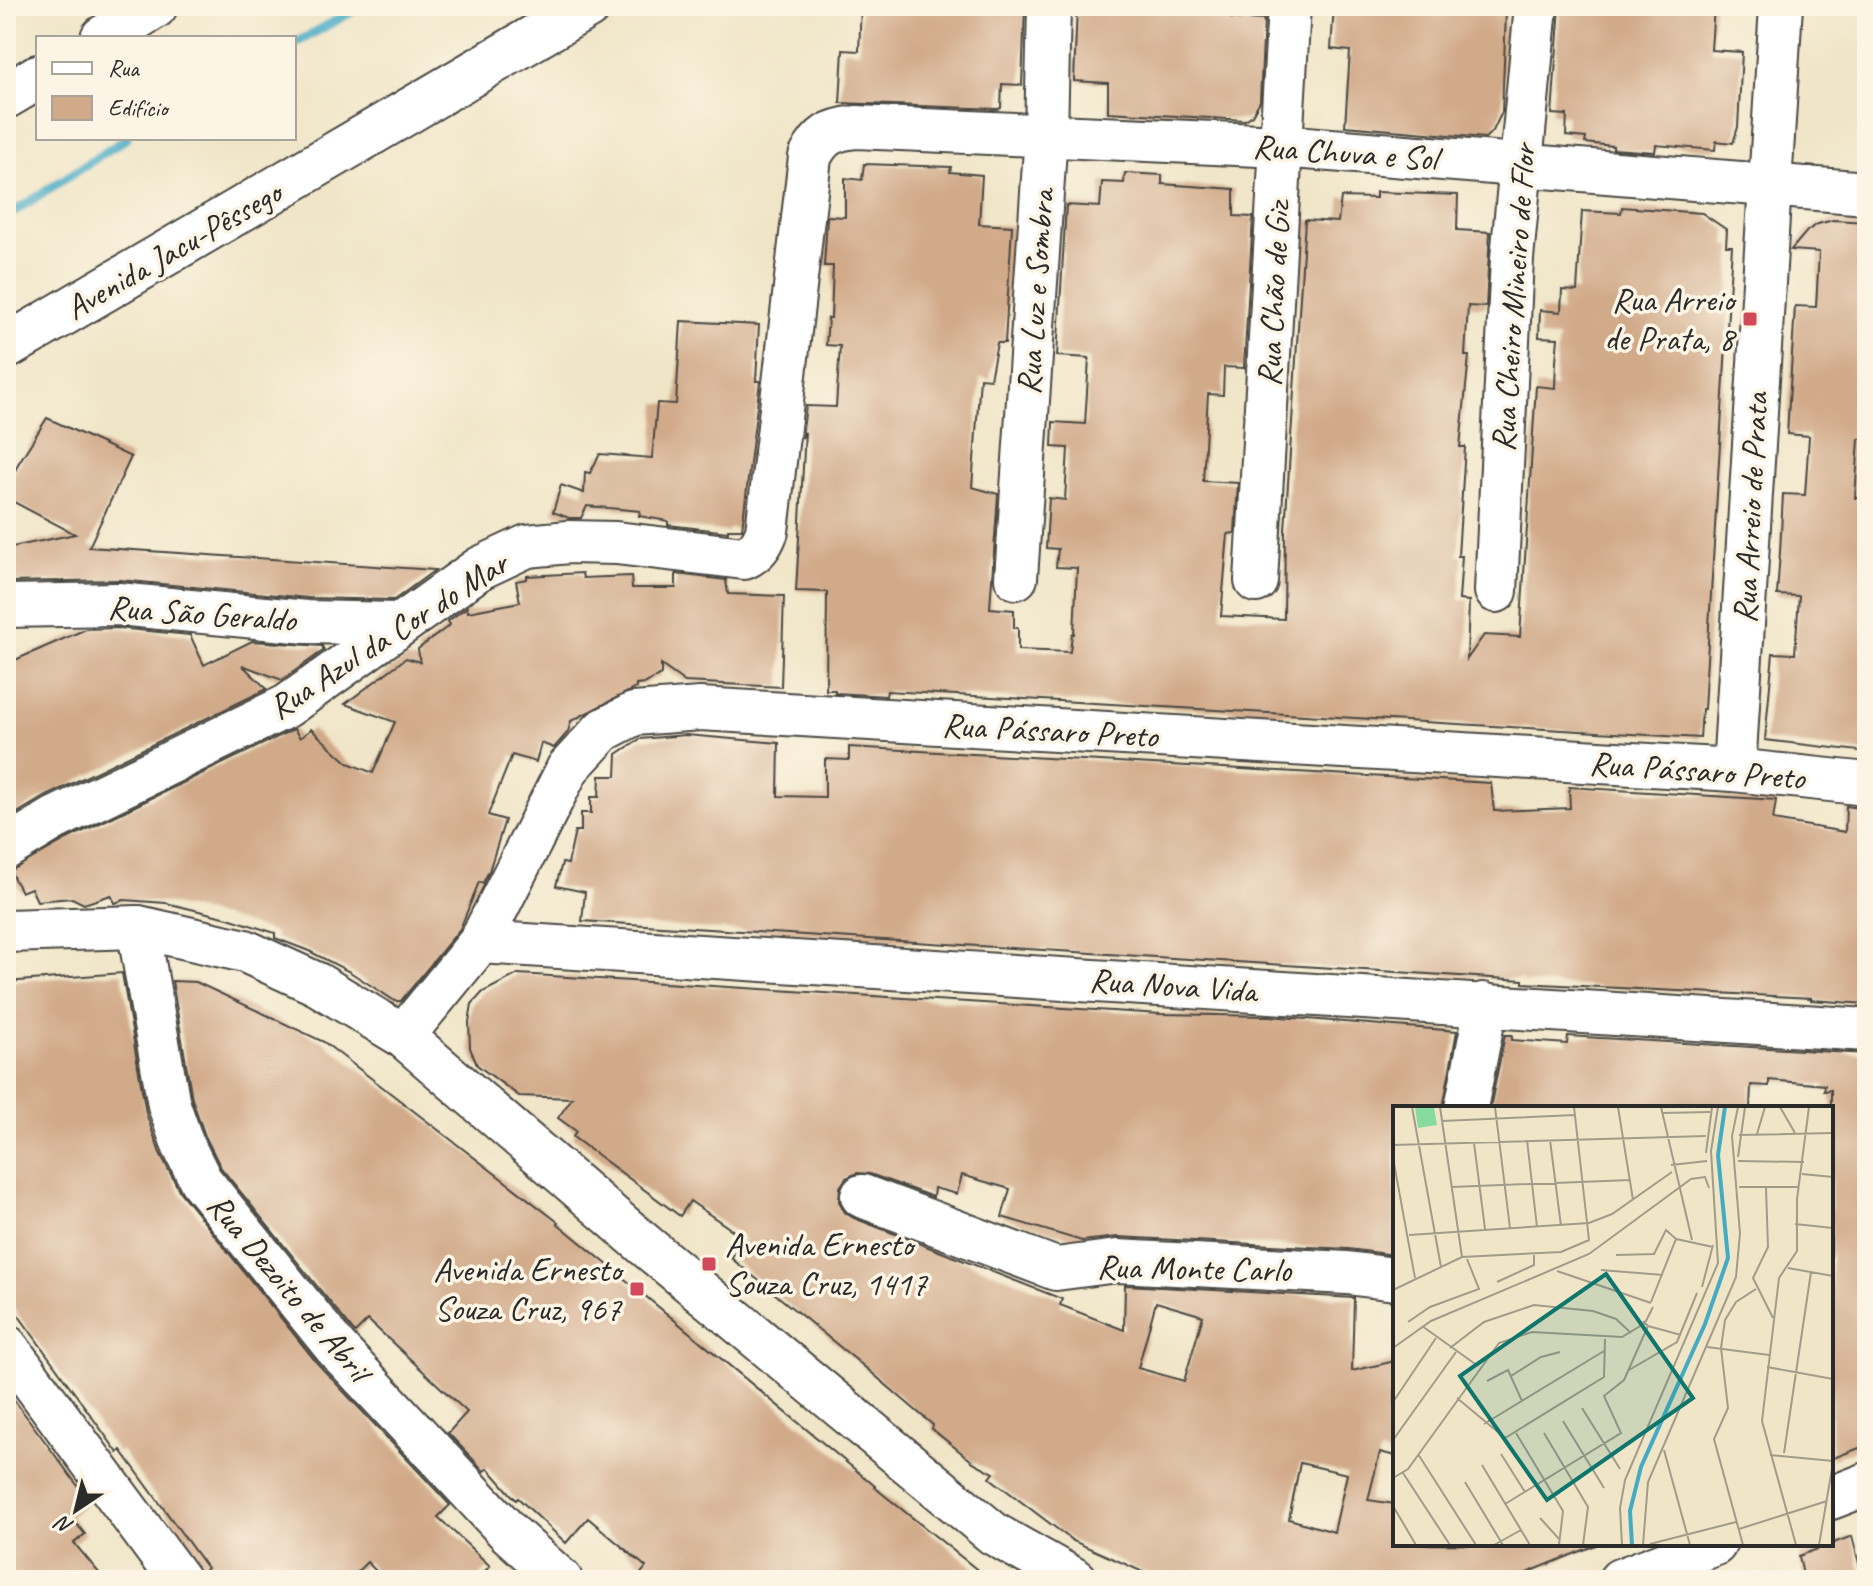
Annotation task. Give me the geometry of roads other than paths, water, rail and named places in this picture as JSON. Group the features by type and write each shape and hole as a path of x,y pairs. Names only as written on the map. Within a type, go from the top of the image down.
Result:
{"highway":[{"path":"106,36 155,6"},
{"name":"Avenida Jacu-Pêssego","path":"6,347 588,6"},
{"path":"6,96 36,78"}],"street":[{"name":"Rua Luz e Sombra","path":"1016,578 1046,134 1049,6"},
{"name":"Rua Chão de Giz","path":"1256,581 1289,6"},
{"name":"Rua Cheiro Mineiro de Flor","path":"1496,591 1512,258 1536,6"},
{"name":"Rua Arreio de Prata","path":"1734,770 1781,6"},
{"name":"Rua Chuva e Sol","path":"824,135 832,130 856,127 1281,146 1867,193"},
{"name":"Rua Azul da Cor do Mar","path":"6,848 54,819 287,706 480,568 527,546 569,542 616,543 744,558 752,554 767,531 810,157 824,135"},
{"name":"Rua São Geraldo","path":"6,606 118,604 307,622 398,624"},
{"name":"Rua Pássaro Preto","path":"403,1036 480,942 568,768 603,730 634,714 700,709 1734,770 1867,786"},
{"path":"15,935 138,927 245,951 317,984 403,1036 645,1245 994,1534 1076,1580"},
{"name":"Rua Dezoito de Abril","path":"138,927 169,1105 183,1145 201,1181 336,1348 509,1533 561,1580"},
{"name":"Rua Nova Vida","path":"480,942 1867,1030"},
{"path":"1466,1106 1482,1027 1483,1004"},
{"name":"Rua Monte Carlo","path":"862,1196 1056,1269 1117,1261 1347,1273 1393,1279"},
{"path":"6,1346 179,1580"},
{"path":"1833,1497 1867,1484"},
{"path":"1647,1576 1711,1546"}],"waterway":[{"path":"296,43 362,6"},
{"path":"6,217 124,140"}],"place":[{"name":"Rua Arreio de Prata, 8","path":"1750,319"},
{"name":"Avenida Ernesto Souza Cruz, 1417","path":"709,1264"},
{"name":"Avenida Ernesto Souza Cruz, 967","path":"637,1289"}]}
